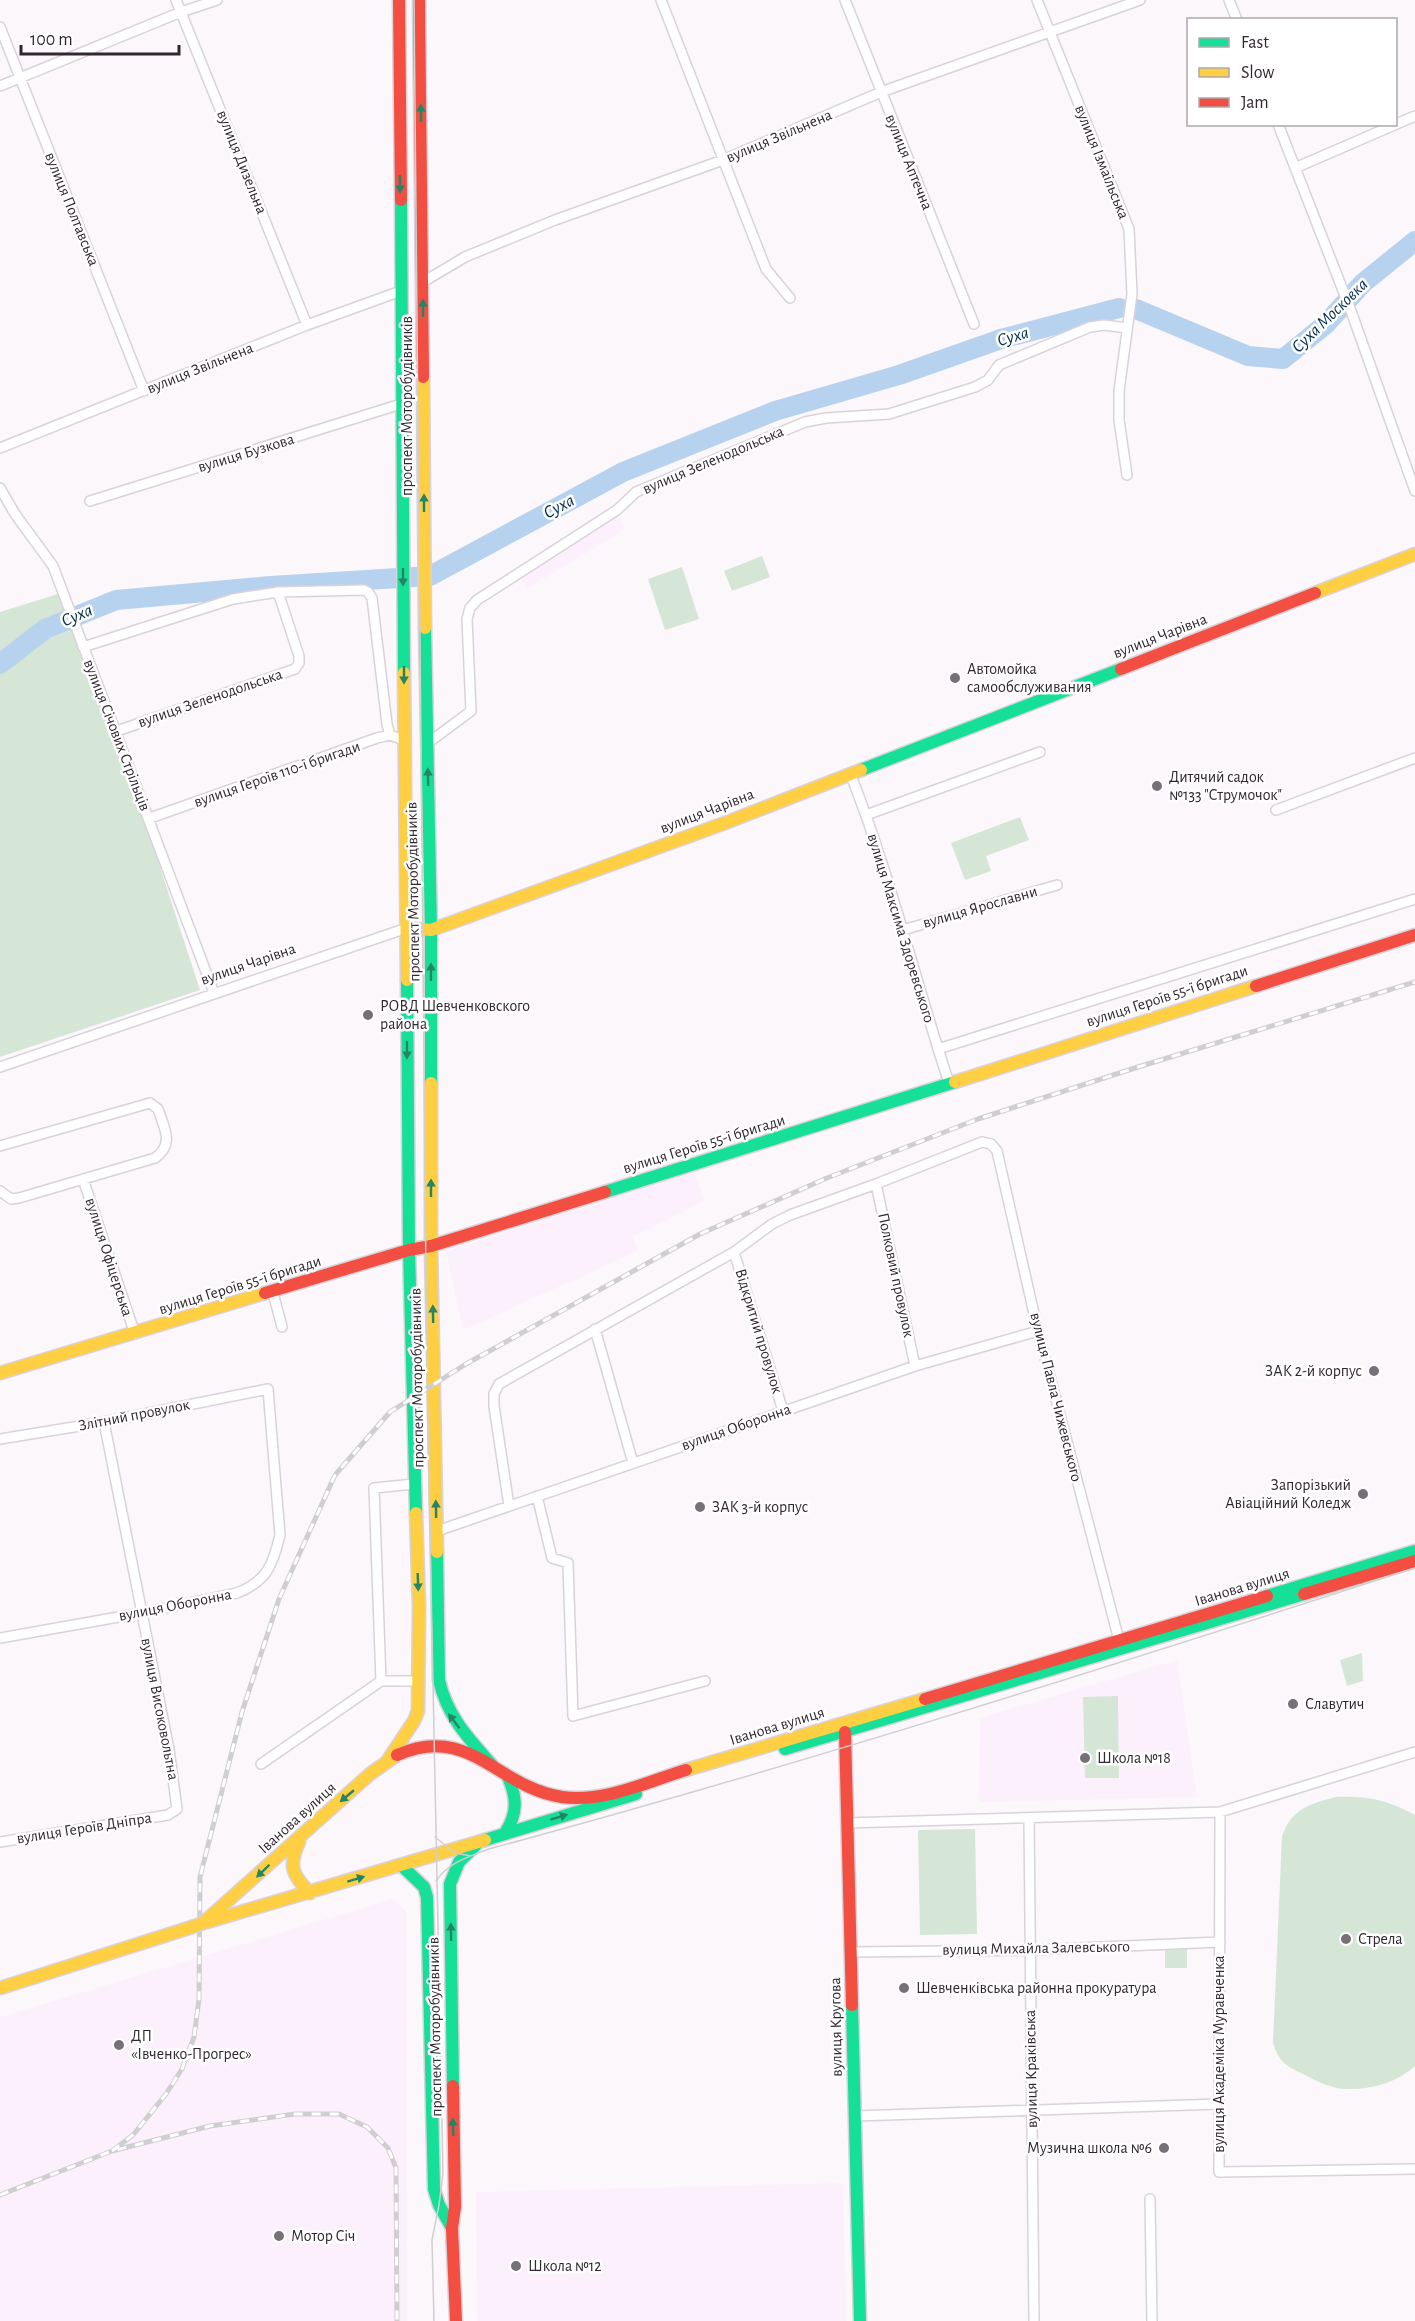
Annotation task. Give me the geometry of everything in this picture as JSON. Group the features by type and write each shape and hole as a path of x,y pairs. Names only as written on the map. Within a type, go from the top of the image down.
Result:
{"main road":[{"name":"проспект Моторобудівників","path":"388,1760 414,1721 418,1711 419,1606 409,1251 399,0"},
{"name":"проспект Моторобудівників","path":"419,0 424,562 431,930 431,1246 439,1680 442,1700 451,1718 492,1765"},
{"name":"вулиця Чарівна","path":"406,928 431,930 725,823 1415,554"},
{"name":"вулиця Героїв 55-ї бригади","path":"0,1373 431,1246 1415,935"},
{"name":"Іванова вулиця","path":"0,1988 198,1925 845,1732 1415,1551"},
{"name":"Іванова вулиця","path":"198,1925 248,1885 305,1831 388,1760 416,1749 439,1745 462,1750 492,1765 508,1777 534,1788 560,1796 594,1797 1415,1561"},
{"name":"вулиця Кругова","path":"845,1732 860,2321"},
{"path":"505,1833 516,1818 516,1802 508,1777"},
{"path":"305,1831 292,1854 291,1863 292,1871 310,1893"},
{"name":"проспект Моторобудівників","path":"456,2321 452,2228 455,2207 450,1884 453,1870 459,1859 484,1839"},
{"name":"проспект Моторобудівників","path":"402,1866 424,1887 427,1897 434,2189 439,2205 452,2228"},
{"path":"433,2169 446,2174 454,2167"}],"street":[{"name":"вулиця Дизельна","path":"176,0 307,325"},
{"path":"0,86 181,12 217,0"},
{"path":"661,0 766,269 790,298"},
{"name":"вулиця Аптечна","path":"845,0 974,324"},
{"name":"вулиця Ізмаїльська","path":"1037,0 1129,229 1132,294 1119,391 1119,420 1127,475"},
{"name":"вулиця Звільнена","path":"423,282 465,258 555,220 723,160 881,92 1140,0"},
{"path":"1229,0 1236,18"},
{"name":"вулиця Полтавська","path":"0,27 144,391"},
{"path":"1397,124 1415,116"},
{"path":"1279,126 1351,311 1415,491"},
{"path":"1295,168 1392,126"},
{"name":"вулиця Звільнена","path":"0,448 307,325 401,291"},
{"name":"вулиця Зеленодольська","path":"428,743 471,711 467,619 470,608 477,600 517,573 617,510 636,492 805,422 889,414 975,387 988,380 999,365 1090,327 1104,325 1127,328"},
{"name":"вулиця Бузкова","path":"90,501 402,404"},
{"name":"вулиця Січових Стрільців","path":"0,488 15,514 53,566 150,818 214,993"},
{"path":"83,646 232,599 278,592 358,589 368,592 372,598 390,735 404,740"},
{"name":"вулиця Зеленодольська","path":"117,731 295,669 299,663 299,657 278,592"},
{"name":"вулиця Героїв 110-ї бригади","path":"150,818 390,735"},
{"path":"866,815 1040,752"},
{"path":"1276,810 1415,758"},
{"name":"вулиця Максима Здоревського","path":"850,773 903,930 948,1083"},
{"name":"вулиця Ярославни","path":"903,930 1057,885"},
{"path":"938,1049 1415,898"},
{"name":"вулиця Чарівна","path":"0,1067 406,928"},
{"name":"вулиця Офіцерська","path":"0,1146 142,1104 155,1105 158,1109 167,1143 166,1149 155,1158 19,1198 11,1199 0,1191"},
{"name":"вулиця Павла Чижевського","path":"876,1184 982,1142 991,1144 997,1151 1038,1331 1120,1645"},
{"name":"вулиця Офіцерська","path":"83,1179 135,1334"},
{"path":"509,1506 494,1394 499,1384 734,1252 772,1224 790,1215 876,1184"},
{"name":"Полковий провулок","path":"876,1184 915,1366"},
{"name":"Відкритий провулок","path":"734,1252 783,1411"},
{"path":"273,1293 282,1327"},
{"path":"595,1329 633,1463"},
{"name":"вулиця Оборонна","path":"437,1531 915,1366 1038,1331"},
{"name":"вулиця Оборонна","path":"0,1638 237,1593 251,1588 262,1579 276,1551 280,1535 268,1389"},
{"name":"Злітний провулок","path":"0,1438 104,1422 268,1389"},
{"name":"вулиця Високовольтна","path":"104,1422 178,1804 177,1809 168,1815"},
{"path":"381,1681 374,1488 414,1484"},
{"path":"537,1496 552,1558 568,1563 573,1716 705,1681"},
{"path":"261,1764 381,1681 418,1681"},
{"path":"847,1823 1220,1812 1415,1752"},
{"name":"вулиця Академіка Муравченка","path":"1220,1812 1219,2172 1415,2169"},
{"name":"вулиця Героїв Дніпра","path":"0,1842 168,1815"},
{"name":"вулиця Краківська","path":"1029,1818 1034,2321"},
{"name":"вулиця Михайла Залевського","path":"852,1952 1031,1950 1220,1942"},
{"path":"855,2116 1219,2104"},
{"path":"1150,2199 1152,2321"}],"shaded area":[{"path":"617,510 624,530 528,588 517,573"},
{"path":"693,1169 704,1201 633,1237 638,1251 463,1330 446,1252"},
{"name":"Школа №18","path":"1177,1660 1197,1797 979,1802 980,1718"},
{"path":"393,1899 406,1911 407,2321 0,2321 0,2017"},
{"path":"843,2183 846,2321 477,2321 476,2192"}],"green space":[{"path":"762,556 770,577 732,591 724,571"},
{"path":"682,567 699,619 665,630 648,579"},
{"path":"58,594 145,821 200,990 0,1057 0,612"},
{"path":"1020,817 1029,840 986,856 991,871 965,880 951,843"},
{"path":"1362,1653 1363,1681 1347,1686 1340,1660"},
{"path":"1118,1696 1119,1778 1085,1778 1083,1697"},
{"name":"Стрела","path":"1336,1797 1377,1800 1415,1815 1415,2066 1392,2081 1356,2089 1330,2086 1292,2068 1284,2063 1273,2043 1282,1836 1297,1813 1310,1805"},
{"path":"975,1829 977,1934 920,1935 918,1830"},
{"path":"1187,1949 1187,1968 1165,1968 1165,1950"}],"waterway":[{"name":"Суха Московка","path":"1136,309 1248,356 1283,359 1326,324 1363,283 1415,241"},
{"name":"Суха","path":"0,664 45,629 116,600 271,586 430,576 623,472 775,411 899,375 1001,339 1119,308"}],"tram line":[{"path":"414,0 427,1388 443,2174 432,2240 434,2321"},
{"path":"436,1881 453,1865 489,1849 838,1749 1415,1568"},
{"path":"435,1837 455,1853 471,1856"}],"railway":[{"path":"112,2151 133,2135 166,2094 182,2069 194,2037 199,1999 200,1877 242,1712 279,1599 335,1475 390,1412 466,1364 700,1234 827,1178 978,1119 1415,982"},
{"path":"0,2195 112,2151 210,2126 295,2114 339,2114 367,2127 388,2148 396,2168 397,2321"}],"traffic: fast":[{"path":"401,200 404,673"},
{"path":"425,628 431,930 431,1083"},
{"path":"861,770 1121,669"},
{"path":"407,980 409,1250 416,1513"},
{"path":"605,1192 955,1082"},
{"path":"1267,1596 1415,1551"},
{"path":"437,1552 439,1680 453,1716 492,1765"},
{"path":"785,1749 1304,1594"},
{"path":"505,1833 512,1819 515,1805 508,1777"},
{"path":"485,1840 636,1794"},
{"path":"453,2086 450,1884 459,1862 476,1845"},
{"path":"402,1866 424,1887 427,1897 434,2189 439,2205 452,2228"},
{"path":"852,2005 860,2321"}],"traffic: slow":[{"path":"423,377 425,628"},
{"path":"1315,593 1415,554"},
{"path":"404,673 407,980"},
{"path":"407,928 431,930 725,823 861,770"},
{"path":"955,1082 1256,986"},
{"path":"431,1083 431,1246 437,1552"},
{"path":"0,1373 265,1293"},
{"path":"388,1760 414,1721 418,1711 419,1606 416,1513"},
{"path":"686,1770 925,1699"},
{"path":"203,1923 370,1774 397,1755"},
{"path":"207,1922 485,1840"},
{"path":"299,1842 294,1858 294,1870 299,1881 310,1893"},
{"path":"192,1927 203,1923"},
{"path":"0,1988 192,1927"}],"traffic: jam":[{"path":"399,0 401,200"},
{"path":"419,0 423,377"},
{"path":"1121,669 1315,593"},
{"path":"1256,986 1415,935"},
{"path":"265,1293 409,1250 431,1246 605,1192"},
{"path":"1304,1594 1415,1561"},
{"path":"925,1699 1267,1596"},
{"path":"845,1732 852,2005"},
{"path":"397,1755 422,1747 444,1747 482,1760 539,1791 562,1797 578,1798 625,1790 686,1770"},
{"path":"453,2086 455,2207 452,2228 456,2321"}],"place":[{"name":"Автомойка самообслуживания","path":"955,678"},
{"name":"Дитячий садок №133 \"Струмочок\"","path":"1157,786"},
{"name":"РОВД Шевченковского района","path":"368,1015"},
{"name":"ЗАК 2-й корпус","path":"1374,1371"},
{"name":"Запорізький Авіаційний Коледж","path":"1363,1494"},
{"name":"ЗАК 3-й корпус","path":"700,1507"},
{"name":"Славутич","path":"1293,1704"},
{"name":"Школа №18","path":"1085,1758"},
{"name":"Стрела","path":"1346,1939"},
{"name":"Шевченківська районна прокуратура","path":"904,1988"},
{"name":"ДП «Івченко-Прогрес»","path":"119,2045"},
{"name":"Музична школа №6","path":"1164,2148"},
{"name":"Мотор Січ","path":"279,2236"},
{"name":"Школа №12","path":"516,2266"}]}
